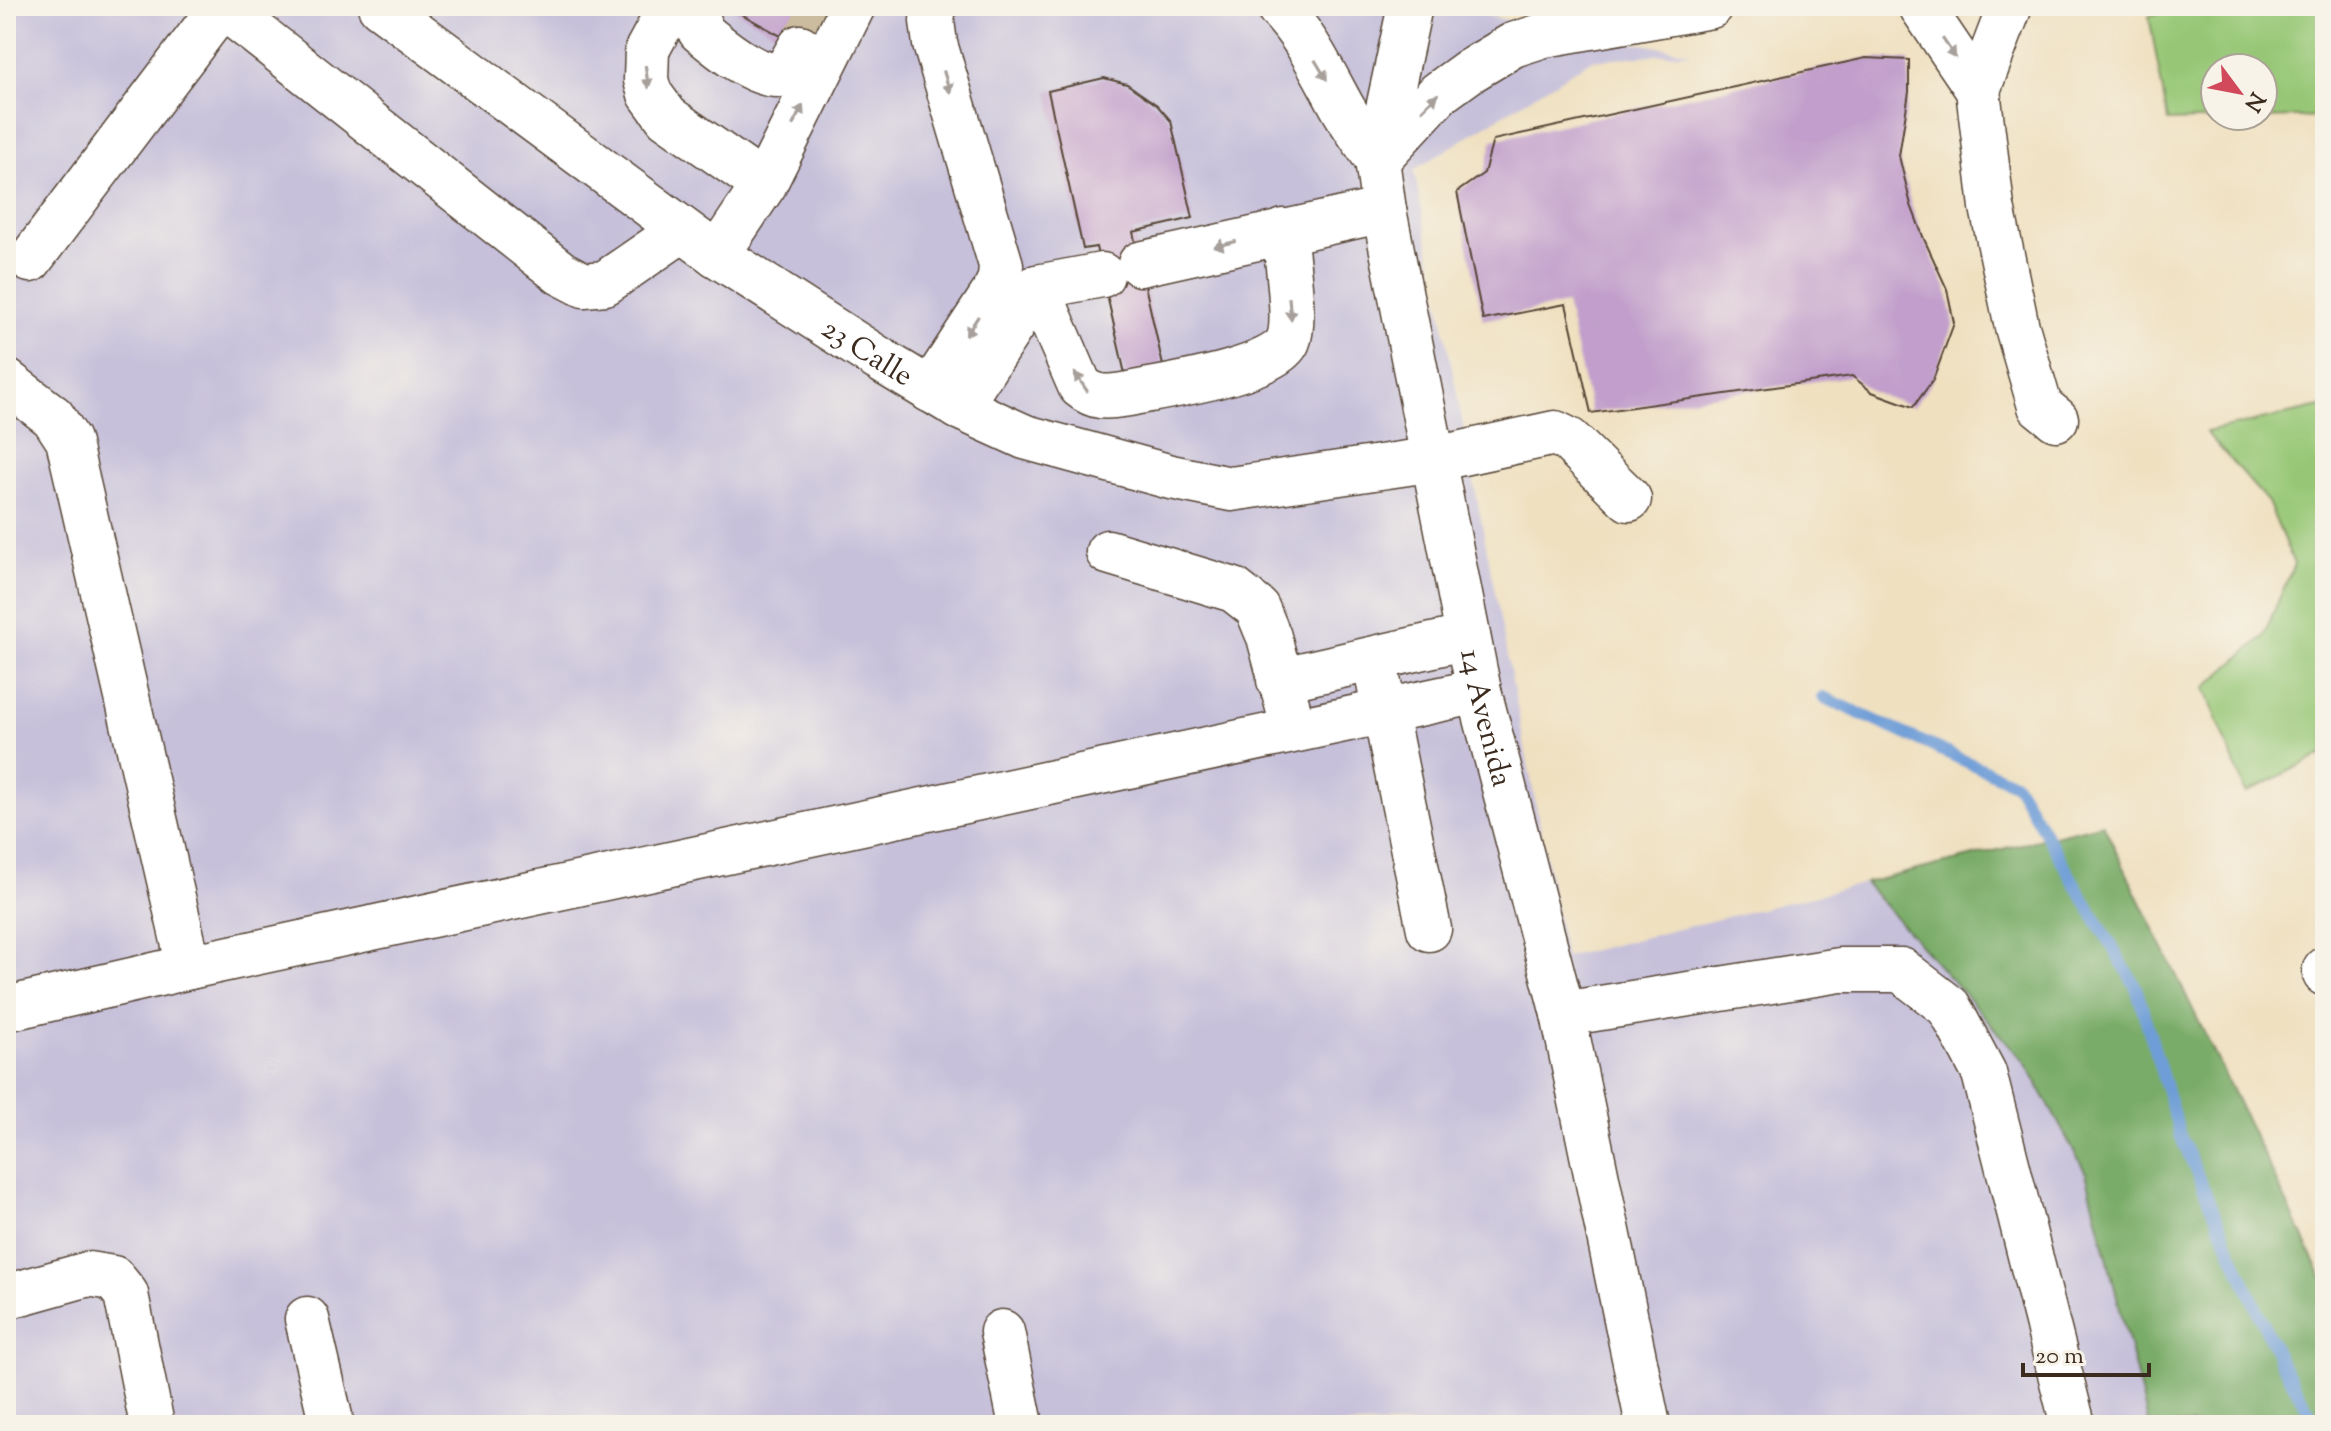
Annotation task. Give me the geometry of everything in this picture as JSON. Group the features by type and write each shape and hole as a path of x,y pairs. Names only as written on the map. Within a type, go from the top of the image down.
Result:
{"street":[{"path":"30,260 222,6 561,273 584,285 605,283 682,230"},
{"name":"23 Calle","path":"380,6 717,255 944,398 1025,437 1171,477 1231,489 1435,459 1555,433 1569,440 1629,499"},
{"path":"671,6 647,50 646,80 650,94 667,117 764,185"},
{"path":"697,6 700,31 722,50 769,76 780,75 800,47"},
{"path":"717,255 764,185 853,6"},
{"path":"934,6 935,44 1001,265 1000,279 944,398"},
{"path":"1277,6 1306,43 1377,160 1439,93 1513,45 1544,35 1711,6"},
{"name":"14 Avenida","path":"1410,6 1377,160 1384,210 1479,691 1563,1014 1648,1425"},
{"path":"1921,6 1978,90 1992,207 2017,327 2040,406 2056,419"},
{"path":"1978,90 2010,6"},
{"path":"944,398 1037,287 1384,210"},
{"path":"1037,287 1080,386 1092,396 1129,394 1254,367 1275,356 1288,343 1292,326 1284,231"},
{"path":"9,386 53,417 68,440 189,967"},
{"path":"1108,552 1234,590 1257,608 1269,637 1294,730"},
{"path":"1279,680 1468,637"},
{"path":"1374,659 1429,929"},
{"path":"6,1009 189,967 1479,691"},
{"path":"1563,1014 1840,970 1901,970 1949,1007 1984,1073 2073,1425"},
{"path":"6,1297 88,1274 113,1278 126,1294 152,1425"},
{"path":"307,1319 332,1425"},
{"path":"1002,1332 1021,1425"}],"shaded area":[{"path":"6,6 1449,6 1544,29 1692,52 1591,60 1414,170 1565,957 1865,883 2025,1062 2086,1173 2149,1425 6,1425"}],"green space":[{"path":"2182,6 2325,6 2325,116 2279,117 2279,52 2199,52 2199,120 2168,121 2149,16"},
{"path":"2325,406 2325,753 2246,793 2205,688 2263,637 2294,564 2268,502 2206,432"},
{"path":"2103,824 2325,1282 2325,1425 2149,1425 2086,1173 2025,1062 1865,883"}],"building":[{"path":"727,6 840,6 813,54"},
{"path":"1866,58 1909,60 1909,92 1899,156 1911,205 1947,289 1954,323 1933,380 1913,407 1872,392 1852,376 1591,413 1566,304 1483,320 1457,192 1484,173 1493,140"},
{"path":"1104,78 1127,84 1157,105 1171,121 1193,218 1133,232 1166,379 1128,387 1096,247 1083,249 1048,91"}],"waterway":[{"path":"1823,697 2016,784 2136,987 2180,1135 2279,1359 2317,1425"}],"tunnel":[{"path":"800,47 825,6"}]}
